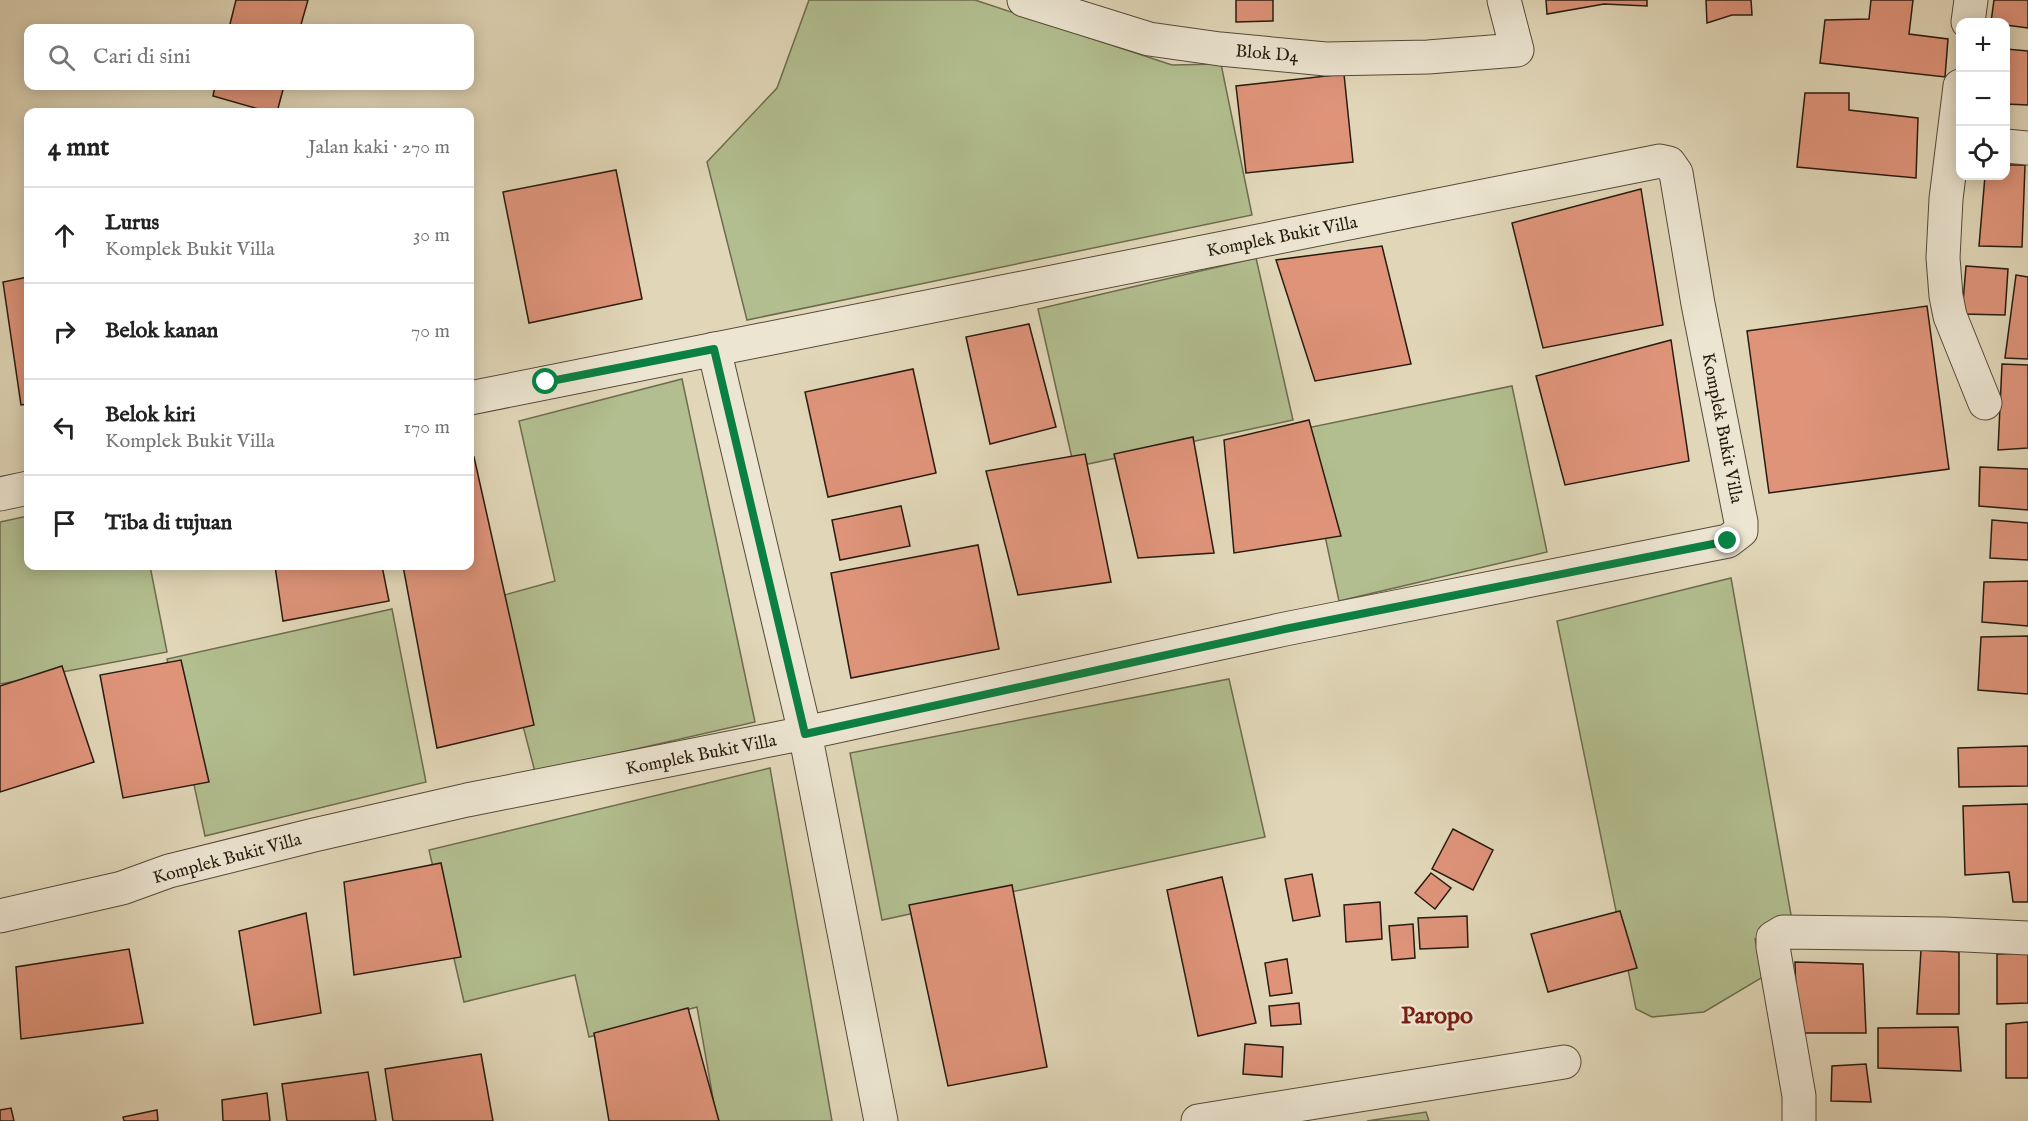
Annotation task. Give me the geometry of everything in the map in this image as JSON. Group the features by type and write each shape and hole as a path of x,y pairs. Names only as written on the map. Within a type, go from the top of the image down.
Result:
{"street":[{"name":"Blok D4","path":"1024,0 1149,39 1220,49 1326,59 1428,57 1517,50 1504,0"},
{"path":"1969,18 1971,0"},
{"path":"2010,146 2028,148"},
{"path":"1956,150 1946,199 1943,258 1946,296 1950,316 1985,403"},
{"name":"Komplek Bukit Villa","path":"0,916 122,888 169,871 467,800 805,734 1285,629 1716,543 1736,536 1741,531 1676,173 1669,163 1660,160 474,397"},
{"path":"714,349 805,734 881,1121"},
{"path":"0,494 24,489"},
{"path":"1799,1121 1799,1096 1773,947 1773,939 1778,934 1783,932 1944,934 2028,938"},
{"path":"1198,1121 1564,1062"}],"green space":[{"path":"809,0 975,0 1172,65 1221,64 1252,215 747,320 707,162 777,88"},
{"path":"1256,258 1293,420 1074,467 1038,309"},
{"path":"682,379 755,722 535,772 490,599 555,581 519,421"},
{"path":"1512,386 1547,552 1339,601 1302,429"},
{"path":"24,517 24,570 151,570 167,652 0,684 0,522"},
{"path":"1731,578 1795,937 1755,939 1763,977 1704,1012 1652,1017 1636,1009 1557,621"},
{"path":"392,609 426,782 205,836 167,659"},
{"path":"1229,679 1265,837 882,920 850,753"},
{"path":"770,768 832,1121 717,1121 697,1007 589,1037 575,975 464,1002 429,850"},
{"path":"1426,1112 1429,1121 1367,1121"}],"building":[{"path":"236,0 308,0 301,24 230,24"},
{"path":"1236,0 1273,0 1273,21 1236,22"},
{"path":"1546,0 1647,0 1647,6 1604,4 1547,14"},
{"path":"1706,0 1751,0 1752,15 1732,15 1707,23"},
{"path":"1871,0 1913,0 1909,34 1948,39 1945,77 1820,63 1825,20 1869,19"},
{"path":"1994,0 2028,0 2028,28 2010,26 2010,18 1992,18"},
{"path":"2010,49 2028,51 2028,105 2010,104"},
{"path":"1344,74 1353,162 1246,173 1236,86"},
{"path":"214,90 283,90 278,108 255,108 213,96"},
{"path":"1805,93 1849,93 1849,110 1918,118 1916,178 1797,167"},
{"path":"2010,165 2025,165 2022,247 1979,246 1985,180 2010,180"},
{"path":"616,170 642,299 529,323 503,192"},
{"path":"1641,189 1663,325 1543,348 1512,223"},
{"path":"1382,246 1411,364 1315,381 1276,260"},
{"path":"1966,266 2008,269 2005,315 1962,314"},
{"path":"2016,275 2028,277 2028,359 2005,358"},
{"path":"24,278 24,405 21,405 3,282"},
{"path":"1927,306 1949,469 1769,493 1747,331"},
{"path":"1029,324 1056,427 990,444 966,337"},
{"path":"1671,340 1689,461 1565,485 1536,376"},
{"path":"2002,364 2028,365 2028,448 1998,450"},
{"path":"913,369 936,473 828,497 805,392"},
{"path":"1309,420 1341,536 1234,553 1224,440"},
{"path":"1193,437 1214,553 1138,558 1114,454"},
{"path":"1085,454 1111,582 1018,595 986,471"},
{"path":"474,457 534,725 437,748 404,570 474,570"},
{"path":"1980,467 2028,469 2028,510 1979,506"},
{"path":"901,506 910,546 840,560 832,520"},
{"path":"1992,520 2028,523 2028,560 1990,558"},
{"path":"978,545 999,649 851,678 831,573"},
{"path":"276,570 383,570 389,601 283,621"},
{"path":"2028,581 2028,626 1982,622 1984,582"},
{"path":"2028,636 2028,694 1978,690 1981,637"},
{"path":"181,660 209,782 123,798 100,675"},
{"path":"62,666 94,762 0,792 0,686"},
{"path":"2028,746 2028,786 1959,787 1958,748"},
{"path":"2028,804 2028,902 2013,902 2009,872 1965,875 1963,806"},
{"path":"1453,829 1493,850 1473,890 1432,869"},
{"path":"441,863 461,957 354,975 344,882"},
{"path":"1431,873 1451,888 1435,909 1415,893"},
{"path":"1312,874 1320,916 1293,921 1285,879"},
{"path":"1222,877 1256,1023 1198,1036 1167,890"},
{"path":"1012,885 1047,1067 948,1086 909,905"},
{"path":"1380,902 1382,939 1346,942 1344,905"},
{"path":"1620,911 1637,968 1548,992 1531,934"},
{"path":"306,913 321,1013 254,1025 239,931"},
{"path":"1467,916 1468,947 1420,949 1418,918"},
{"path":"1413,924 1415,958 1392,960 1389,926"},
{"path":"129,949 143,1023 21,1039 16,967"},
{"path":"1921,950 1959,952 1959,1014 1917,1014"},
{"path":"2028,953 2028,1003 1997,1004 1997,954"},
{"path":"1287,959 1292,993 1270,996 1265,963"},
{"path":"1795,962 1863,964 1866,1033 1797,1033"},
{"path":"1299,1003 1301,1024 1271,1026 1269,1006"},
{"path":"688,1008 719,1121 609,1121 594,1033"},
{"path":"2028,1022 2028,1078 2006,1078 2006,1024"},
{"path":"1958,1027 1961,1071 1878,1068 1878,1028"},
{"path":"1245,1044 1283,1047 1282,1077 1243,1074"},
{"path":"481,1054 493,1121 393,1121 385,1069"},
{"path":"1866,1064 1871,1102 1831,1101 1832,1066"},
{"path":"368,1072 376,1121 287,1121 282,1084"},
{"path":"267,1093 270,1121 223,1121 222,1100"},
{"path":"11,1108 14,1121 0,1121 0,1110"},
{"path":"157,1110 158,1121 124,1121 123,1117"}],"district":[{"name":"Paropo","path":"1437,1015"}],"route":[{"path":"546,382 714,349 805,734 1285,629 1728,541"}]}
